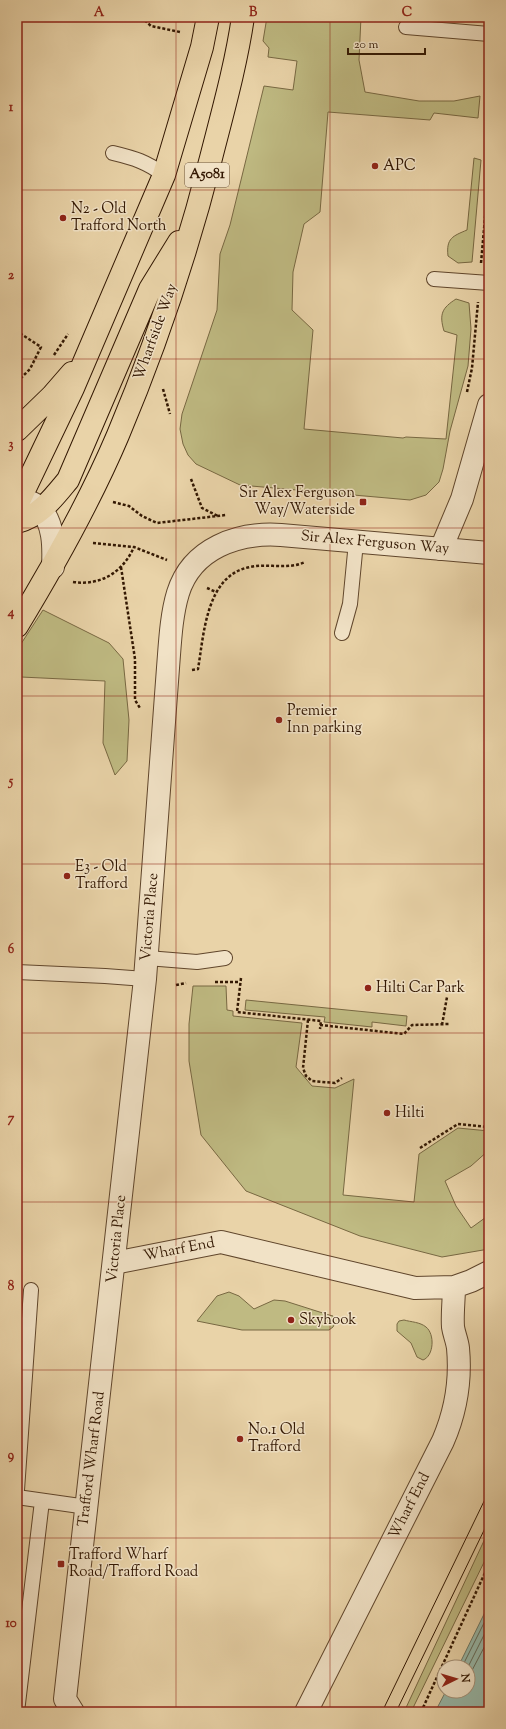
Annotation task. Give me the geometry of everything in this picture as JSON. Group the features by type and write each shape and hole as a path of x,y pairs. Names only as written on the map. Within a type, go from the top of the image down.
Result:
{"highway":[{"name":"A5081","path":"18,500 73,388 164,176 202,47 208,17"},
{"name":"Wharfside Way","path":"17,626 53,567 118,436 159,329 196,214 230,85 243,17"},
{"path":"17,522 26,520 50,502 68,480 150,289 196,214"},
{"path":"17,430 52,396 87,355"}],"street":[{"path":"441,549 462,499 489,405"},
{"path":"18,500 39,506 49,523 54,545 53,567"},
{"name":"Sir Alex Ferguson Way","path":"260,535 281,535 489,553"},
{"name":"Victoria Place","path":"105,1347 146,969 168,668 173,619 178,593 187,574 199,558 210,550 229,541 260,535"},
{"name":"Wharf End","path":"114,1263 222,1242 415,1288 454,1286 472,1281 489,1272"},
{"name":"Wharf End","path":"306,1712 451,1422 457,1397 459,1378 458,1346 453,1326 454,1286"},
{"name":"Trafford Wharf Road","path":"65,1708 105,1347"}],"lane":[{"path":"406,27 489,34"},
{"path":"113,153 134,158 150,165 164,176"},
{"path":"434,279 484,283"},
{"path":"342,633 350,604 356,542"},
{"path":"17,972 105,976 225,958"},
{"path":"17,1490 31,1290"},
{"path":"17,1497 87,1507"},
{"path":"17,1712 42,1501"}],"path":[{"path":"141,17 151,26 181,32"},
{"path":"180,36 181,27"},
{"path":"466,398 472,368 484,283 489,173"},
{"path":"51,359 70,329"},
{"path":"17,382 30,369 41,347 18,332"},
{"path":"191,479 202,508 218,516 202,518"},
{"path":"70,581 84,583 98,581 121,567 134,547 166,559 187,574"},
{"path":"198,669 206,620 216,592 229,576 250,567 295,566"},
{"path":"121,567 135,659 135,700"},
{"path":"241,978 237,1012 321,1021 320,1027 404,1034 412,1025 450,1024"},
{"path":"442,1025 447,997"},
{"path":"308,1020 303,1068 306,1076 312,1081 335,1083 342,1078"},
{"path":"420,1148 458,1124 489,1127"},
{"path":"420,1712 489,1564"}],"shaded area":[{"path":"267,17 361,17 359,60 365,92 419,101 454,101 480,96 478,118 434,113 430,120 328,112 320,212 304,224 293,272 292,310 313,330 304,429 403,438 446,439 457,335 444,331 442,316 448,305 456,299 469,303 471,329 468,366 450,431 439,482 426,495 410,500 240,485 196,464 188,455 183,444 180,429 182,414 217,310 220,254 230,225 264,86 293,90 297,61 268,57 269,48 263,41"},
{"path":"474,158 481,160 472,262 458,263 448,256 448,245 449,241 454,236 467,230"},
{"path":"43,610 109,643 123,659 129,720 127,761 115,775 103,743 105,681 21,677 17,683 17,650"},
{"path":"193,986 226,986 227,1010 233,1011 233,1016 302,1023 296,1067 312,1086 335,1088 354,1079 343,1195 414,1202 419,1154 458,1128 489,1131 489,1150 471,1166 445,1181 456,1206 471,1228 489,1215 489,1249 442,1257 360,1236 246,1191 201,1135 189,1061 189,1024"},
{"path":"246,1000 407,1016 406,1026 372,1022 372,1027 324,1022 325,1017 245,1010"},
{"path":"229,1292 239,1296 254,1309 274,1300 285,1301 333,1316 335,1323 329,1330 242,1330 197,1321 217,1296"},
{"path":"404,1320 421,1324 429,1330 432,1345 427,1358 423,1360 417,1357 411,1343 397,1331 397,1324 399,1321"},
{"path":"489,1530 489,1552 411,1712 404,1712"}],"water":[{"path":"489,1604 489,1712 435,1712 442,1699 476,1699 476,1659 462,1659"}],"tram line":[{"path":"382,1712 489,1491"},
{"path":"396,1712 489,1520"}],"place":[{"name":"APC","path":"375,166"},
{"name":"N2 - Old Trafford North","path":"63,218"},
{"name":"Sir Alex Ferguson Way/Waterside","path":"363,502"},
{"name":"Premier Inn parking","path":"279,720"},
{"name":"E3 - Old Trafford","path":"67,876"},
{"name":"Hilti Car Park","path":"368,988"},
{"name":"Hilti","path":"387,1113"},
{"name":"Skyhook","path":"291,1320"},
{"name":"No.1 Old Trafford","path":"240,1439"},
{"name":"Trafford Wharf Road/Trafford Road","path":"61,1564"}]}
